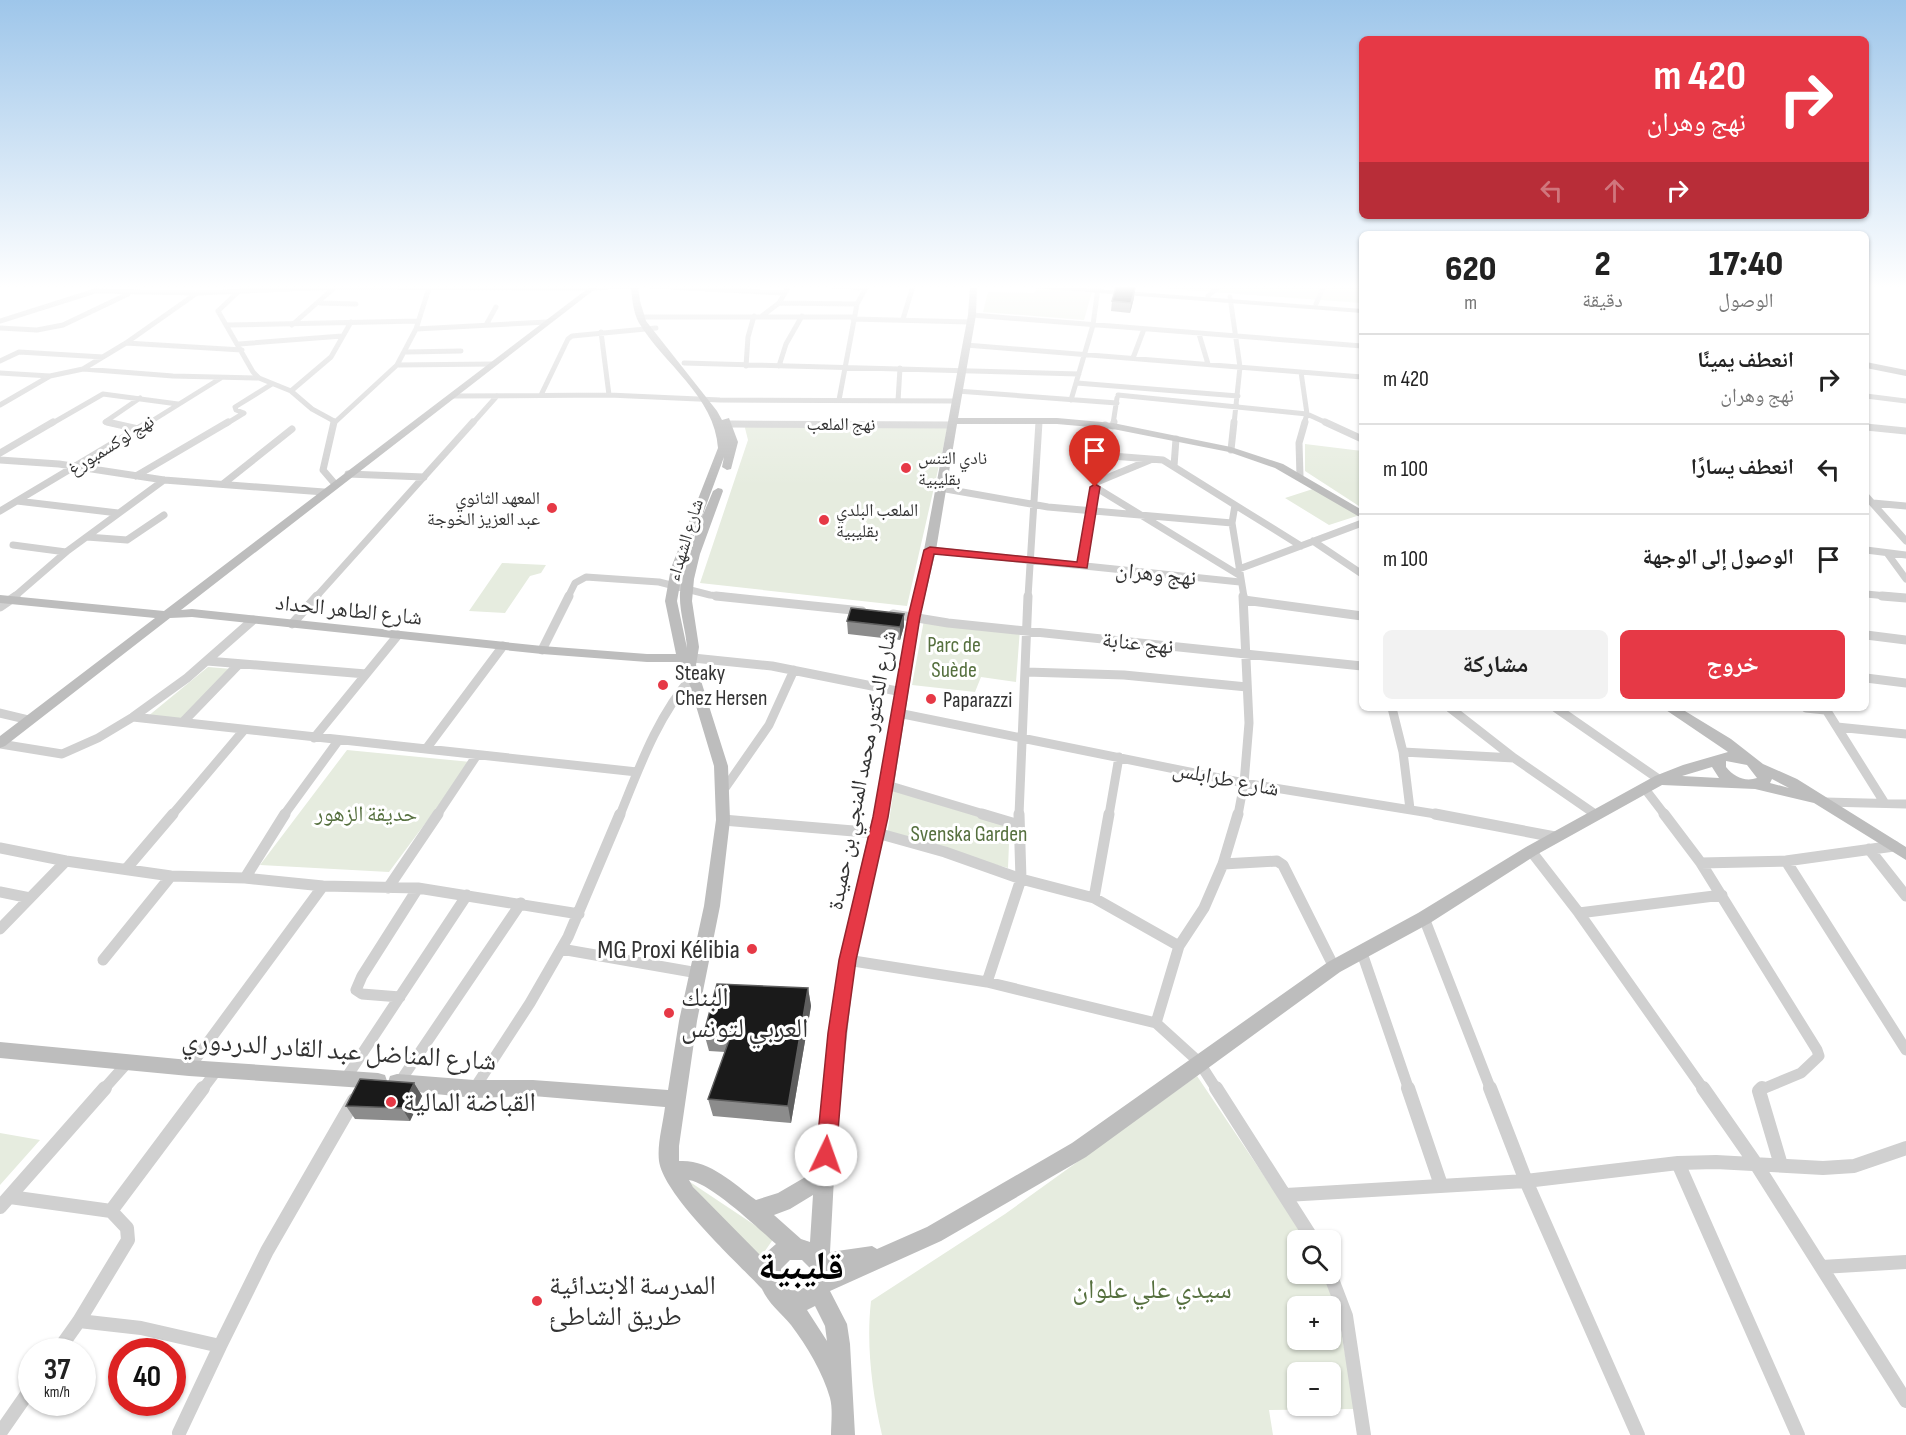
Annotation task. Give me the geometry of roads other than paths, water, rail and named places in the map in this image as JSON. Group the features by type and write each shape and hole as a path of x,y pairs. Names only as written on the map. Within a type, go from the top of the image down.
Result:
{"street":[{"path":"0,361 20,353"},
{"path":"38,353 103,357"},
{"path":"83,369 110,353"},
{"path":"243,353 253,372 259,378 291,391 312,409 334,421"},
{"path":"291,391 333,353"},
{"path":"335,484 323,470 334,421 397,365 405,353"},
{"path":"0,744 507,353"},
{"path":"541,395 561,353"},
{"path":"604,353 609,395"},
{"name":"شارع الشهداء","path":"669,353 719,423 728,442 677,568 672,586 673,621 690,664"},
{"name":"شارع الشهداء","path":"675,353 729,424 729,462 690,568 686,590 690,664"},
{"path":"746,366 747,353"},
{"path":"778,366 783,353"},
{"path":"839,400 848,353"},
{"name":"شارع الدكتور محمد المنجي بن حميدة","path":"819,1274 823,1178 837,1033 847,960 877,833 914,617 930,550 965,353"},
{"path":"1071,353 1359,377"},
{"path":"1133,358 1135,353"},
{"path":"1205,353 1208,364"},
{"path":"1231,450 1238,406 1240,367 1238,353"},
{"path":"1071,400 1085,354"},
{"path":"684,363 846,368 962,368 1078,374"},
{"path":"397,365 493,364"},
{"path":"1869,364 1906,371"},
{"path":"898,401 900,368"},
{"path":"0,373 50,376 83,369 221,378 259,378"},
{"path":"1300,476 1299,443 1307,414 1301,372"},
{"path":"0,405 50,376"},
{"name":"نهج لوكسمبورغ","path":"0,511 77,467 221,378"},
{"path":"1077,383 1238,396"},
{"path":"136,476 241,415 243,411 236,410 235,407 272,384"},
{"path":"1083,566 1099,455 1117,403 1118,395 1115,385"},
{"path":"0,453 101,395 178,404"},
{"path":"452,396 609,395 712,399 898,401 957,396 1117,403"},
{"path":"1118,395 1307,414 1359,438"},
{"path":"292,624 399,508 497,396"},
{"path":"1869,396 1906,401"},
{"path":"138,429 105,422 140,398"},
{"path":"952,423 1039,421 1109,425 1231,450 1264,459 1300,476 1359,512"},
{"path":"987,982 1021,879 1019,825 1026,630 1039,421"},
{"name":"نهج الملعب","path":"729,424 952,423"},
{"path":"1869,427 1906,431"},
{"path":"223,484 292,429"},
{"path":"1174,466 1176,439"},
{"path":"1099,455 1162,460 1301,546"},
{"path":"0,460 77,467 164,480 324,492"},
{"path":"1096,485 1152,460"},
{"path":"348,474 424,477"},
{"path":"3,602 21,592 66,552 164,480"},
{"path":"1096,485 1239,575"},
{"path":"940,488 1034,505 1232,523"},
{"path":"1869,499 1906,541"},
{"path":"17,501 118,513"},
{"path":"1874,503 1906,506"},
{"path":"1156,1023 1179,946 1203,908 1223,864 1236,823 1244,783 1249,723 1247,653 1244,600 1232,523 1235,505"},
{"path":"87,537 127,540 164,515"},
{"path":"1239,575 1301,546 1359,524"},
{"path":"1313,541 1359,572"},
{"path":"13,545 66,552"},
{"name":"نهج وهران","path":"930,550 1083,566 1239,575"},
{"path":"1869,550 1906,555"},
{"path":"1887,553 1906,579"},
{"path":"542,650 578,580 586,577 647,580 710,595 872,612"},
{"path":"0,590 170,612"},
{"path":"1869,594 1906,598"},
{"path":"1244,600 1359,616"},
{"name":"شارع الطاهر الحداد","path":"3,602 192,613 690,664"},
{"name":"نهج عنابة","path":"883,613 1359,666"},
{"path":"0,744 62,754 98,738 133,717 207,661 253,620"},
{"path":"314,738 398,635"},
{"path":"1869,635 1906,640"},
{"path":"426,749 503,646"},
{"path":"207,661 366,674"},
{"path":"183,722 239,664"},
{"path":"690,664 794,670 902,692"},
{"path":"474,1089 561,949 579,914 637,772 690,664"},
{"path":"690,664 721,766 723,820 712,906 676,1099 669,1162 686,1194 770,1281 776,1293 799,1316 820,1349 834,1380 842,1406"},
{"path":"723,791 770,725 794,670"},
{"path":"1026,672 1124,675 1247,687"},
{"path":"1869,678 1906,683"},
{"path":"1393,711 1403,752 1410,809"},
{"path":"1454,711 1514,758 1595,814"},
{"path":"1560,711 1653,785 1817,1050 1819,1056 1814,1064 1799,1074 1764,1085 1759,1090 1780,1165"},
{"path":"1675,711 1726,742 1746,759 1785,778 1900,850"},
{"path":"1826,711 1884,802"},
{"path":"0,713 29,720"},
{"name":"شارع طرابلس","path":"898,713 1244,783 1410,809 1555,837"},
{"path":"133,717 637,772"},
{"path":"1701,727 1720,758 1718,766 1724,774 1752,784 1825,802 1906,804"},
{"path":"1837,727 1906,734"},
{"path":"127,868 244,730"},
{"path":"245,878 290,806 338,741"},
{"path":"1403,752 1514,758"},
{"path":"388,888 477,755"},
{"path":"1094,898 1119,756"},
{"path":"784,1300 806,1299 819,1274 886,1254 934,1234 1078,1150 1334,967 1424,918 1595,814 1688,768 1732,756 1746,759"},
{"path":"1653,785 1752,784 1766,778 1761,768"},
{"path":"886,784 1019,825"},
{"path":"723,820 877,833 945,852 1021,879 1094,898 1179,946"},
{"path":"0,848 66,861 171,876 245,878 323,886 418,888 579,914"},
{"path":"1701,863 1786,861 1869,849 1900,850"},
{"path":"1869,849 1906,896"},
{"path":"1531,851 1579,913 1756,1164 1906,1401"},
{"path":"0,929 66,861"},
{"path":"1223,864 1277,861 1283,865 1334,967"},
{"path":"1786,861 1906,1050"},
{"path":"103,960 171,876"},
{"path":"189,1068 323,886"},
{"path":"400,997 362,994 356,990 362,976 418,888"},
{"path":"0,892 30,898"},
{"path":"346,1078 467,895"},
{"path":"1579,913 1722,895"},
{"path":"399,1083 520,903"},
{"path":"1424,918 1526,1181 1638,1435"},
{"path":"561,949 698,973"},
{"path":"1362,953 1441,1185"},
{"path":"847,960 987,982 1156,1023 1199,1062 1307,1230"},
{"name":"شارع المناضل عبد القادر الدردوري","path":"0,1050 189,1068 474,1089 533,1088 676,1099"},
{"path":"5,1202 128,1062"},
{"path":"111,1211 217,1070"},
{"path":"179,1433 267,1251 365,1080"},
{"path":"1286,1195 1526,1181 1678,1162 1854,1166 1906,1148"},
{"path":"1678,1162 1798,1435"},
{"path":"672,1171 698,1172 754,1211 796,1248"},
{"path":"754,1211 783,1202 823,1178"},
{"path":"5,1202 111,1211 127,1228 128,1240 67,1338"},
{"path":"770,1281 771,1272 780,1256 796,1248 807,1249 819,1274 836,1324 843,1435"},
{"path":"1822,1267 1906,1262"},
{"path":"1334,1284 1346,1316 1364,1435"},
{"path":"79,1321 141,1328 220,1346"},
{"path":"0,1433 18,1407"}],"place":[{"name":"نادي التنس بقليبية","path":"906,468"},
{"name":"المعهد الثانوي عبد العزيز الخوجة","path":"552,508"},
{"name":"الملعب البلدي بقليبية","path":"824,520"},
{"name":"Steaky Chez Hersen","path":"663,685"},
{"name":"Paparazzi","path":"931,699"},
{"name":"MG Proxi Kélibia","path":"752,949"},
{"name":"البنك العربي لتونس","path":"669,1013"},
{"name":"القباضة المالية","path":"391,1102"},
{"name":"المدرسة الابتدائية طريق الشاطئ","path":"537,1301"}],"district":[{"name":"قليبية","path":"801,1265"}],"park label":[{"name":"Parc de Suède","path":"954,656"},
{"name":"حديقة الزهور","path":"366,813"},
{"name":"Svenska Garden","path":"969,833"},
{"name":"سيدي علي علوان","path":"1152,1289"}]}
